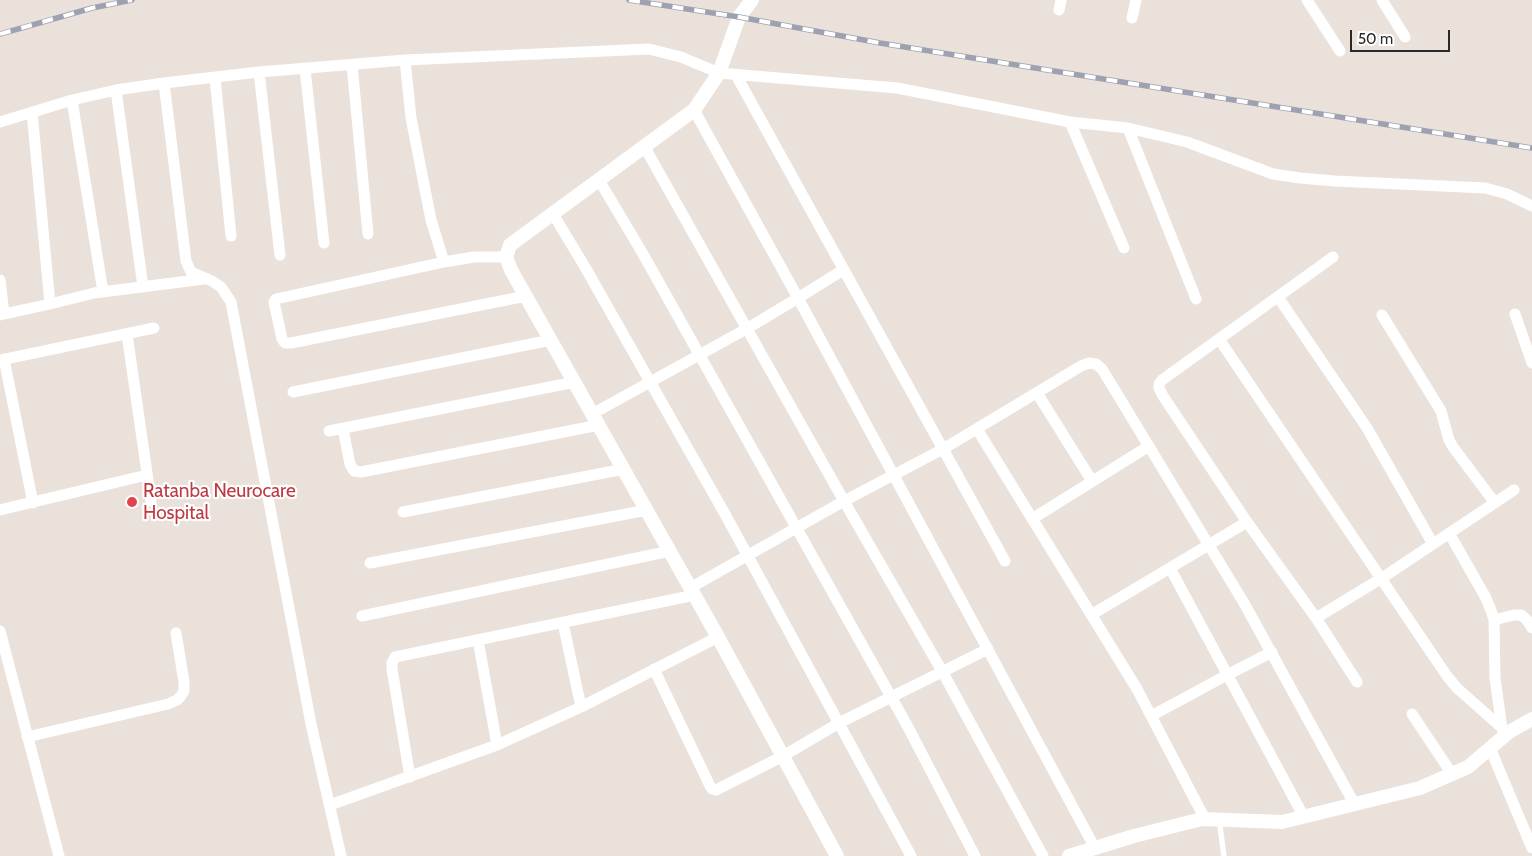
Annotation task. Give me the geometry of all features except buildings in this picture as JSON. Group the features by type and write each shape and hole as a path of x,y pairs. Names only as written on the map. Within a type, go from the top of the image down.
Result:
{"street":[{"path":"752,0 739,17 718,73 694,110 510,245 506,257 511,270 693,591 837,856"},
{"path":"1132,18 1136,0"},
{"path":"1307,0 1340,51"},
{"path":"1382,0 1406,37"},
{"path":"0,122 72,100 116,90 260,72 405,60 649,49 681,57 718,73 897,88 1070,122 1128,128 1187,142 1273,174 1300,178 1485,188 1507,194 1532,206"},
{"path":"405,60 415,137 431,220 444,262"},
{"path":"352,65 368,234"},
{"path":"305,69 324,243"},
{"path":"260,72 280,255"},
{"path":"736,75 1005,561"},
{"path":"215,78 231,236"},
{"path":"164,83 186,261 191,272 222,287 231,302 311,724 341,856"},
{"path":"116,90 142,287"},
{"path":"72,100 104,292"},
{"path":"694,110 798,298 1095,848"},
{"path":"32,112 50,304"},
{"path":"1070,122 1124,248"},
{"path":"1128,128 1196,299"},
{"path":"644,146 942,671 1043,856"},
{"path":"599,180 798,528 975,856"},
{"path":"552,214 584,266 748,555 911,856"},
{"path":"506,257 474,257 444,262 276,299 274,302 283,342 287,344 526,296"},
{"path":"1333,257 1162,380 1159,388 1162,396 1247,522 1316,618 1357,682"},
{"path":"343,429 350,464 354,471 361,472 596,419 650,381 748,328 843,270"},
{"path":"0,280 2,314 104,292 206,278"},
{"path":"1278,297 1367,428 1433,544"},
{"path":"1515,314 1532,362"},
{"path":"1382,315 1441,411 1449,440 1453,447 1495,503"},
{"path":"33,502 2,359 154,328"},
{"path":"127,334 151,502"},
{"path":"1219,339 1447,676 1503,732"},
{"path":"293,392 551,340"},
{"path":"410,777 392,669 393,658 563,623 693,591 748,555 844,501 943,450 1081,366 1089,363 1096,364 1102,369 1209,545 1272,652 1355,805"},
{"path":"330,431 575,382"},
{"path":"1037,393 1092,481"},
{"path":"977,429 1137,689 1212,819"},
{"path":"1032,519 1149,446"},
{"path":"403,512 624,469"},
{"path":"0,510 147,475"},
{"path":"1316,618 1382,578 1514,490"},
{"path":"370,563 647,510"},
{"path":"1091,615 1247,522"},
{"path":"1449,533 1491,607 1494,620 1495,678 1503,732"},
{"path":"362,616 670,551"},
{"path":"1170,568 1304,817"},
{"path":"1494,620 1521,615 1532,628"},
{"path":"563,623 581,707"},
{"path":"0,631 59,856"},
{"path":"27,737 168,704 177,700 184,691 184,682 176,633"},
{"path":"330,805 497,745 581,707 718,637"},
{"path":"478,640 497,745"},
{"path":"654,670 712,789 720,789 890,696 988,649"},
{"path":"1151,716 1272,652"},
{"path":"1412,714 1452,774"},
{"path":"1069,856 1144,834 1212,819 1282,822 1420,788 1468,767 1490,748 1503,732 1532,719"},
{"path":"1490,748 1532,848"}],"lane":[{"path":"1212,819 1224,856"}],"railway":[{"path":"0,34 92,8 132,0"},
{"path":"629,0 739,17 880,43 1532,148"}],"place":[{"name":"Ratanba Neurocare Hospital","path":"132,502"}]}
